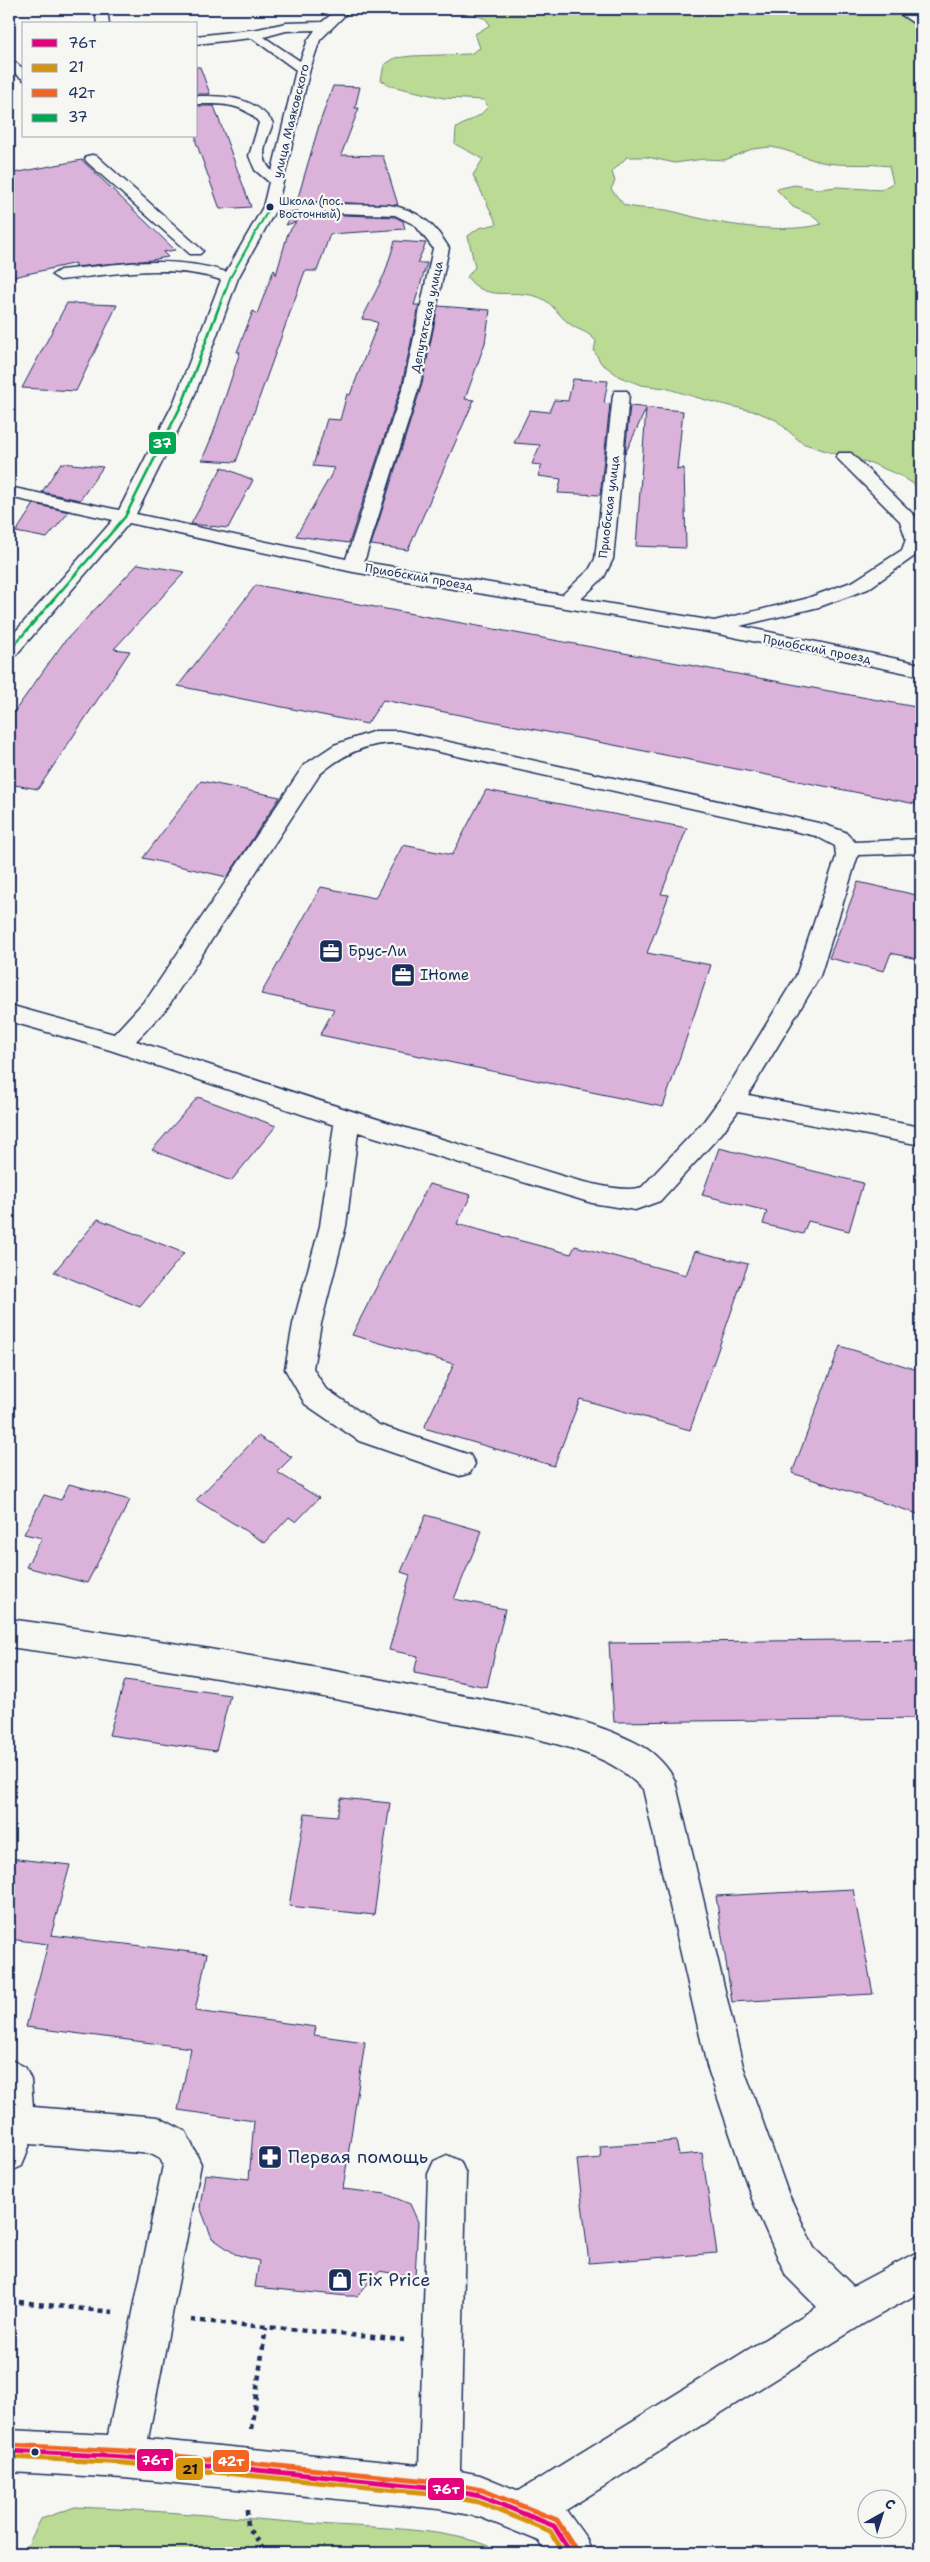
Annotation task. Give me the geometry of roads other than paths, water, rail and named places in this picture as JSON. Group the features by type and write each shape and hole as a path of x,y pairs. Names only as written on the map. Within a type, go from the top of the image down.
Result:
{"street":[{"path":"101,9 103,22"},
{"path":"899,9 921,24"},
{"name":"улица Маяковского","path":"9,651 125,517 183,402 230,278 270,207 303,68 314,40 340,10"},
{"path":"198,40 258,33 286,27 325,26"},
{"path":"258,33 258,38 266,46 303,68"},
{"path":"9,62 22,74"},
{"path":"198,100 240,103 260,112 266,123 256,151 256,162 262,171 276,181"},
{"path":"92,159 195,251"},
{"name":"Депутатская улица","path":"270,207 389,209 407,212 420,220 434,234 441,248 412,384 354,566"},
{"path":"60,275 164,265 202,269 230,278"},
{"name":"Приобская улица","path":"565,603 597,574 604,559 621,395"},
{"name":"Приобский проезд","path":"714,627 812,603 860,585 910,553 916,539 909,519 845,457"},
{"name":"Приобский проезд","path":"9,492 354,566 714,627 921,670"},
{"path":"9,1013 119,1044 347,1120 592,1194 635,1200 651,1194 713,1127 732,1101 808,976 848,849 843,840 823,831 399,737 382,735 337,752 312,770 158,1002 119,1044"},
{"path":"848,849 921,846"},
{"path":"732,1101 921,1136"},
{"path":"347,1120 333,1226 306,1324 299,1369 315,1396 368,1433 460,1464"},
{"path":"9,1633 139,1650 327,1684 550,1728 598,1742 632,1756 658,1781 725,2066 771,2199 800,2262 849,2310"},
{"path":"9,2078 12,2080 12,2139 158,2136 173,2145 182,2164 124,2457"},
{"path":"439,2488 447,2174"},
{"path":"521,2514 849,2310 921,2270"},
{"path":"9,2451 124,2457 439,2488 480,2496 554,2526 572,2553"}],"place":[{"name":"Школа (пос. Восточный)","path":"270,207"},
{"name":"Брус-Ли","path":"331,951"},
{"name":"IHome","path":"403,975"},
{"name":"Первая помощь","path":"270,2157"},
{"name":"Fix Price","path":"340,2280"}]}
